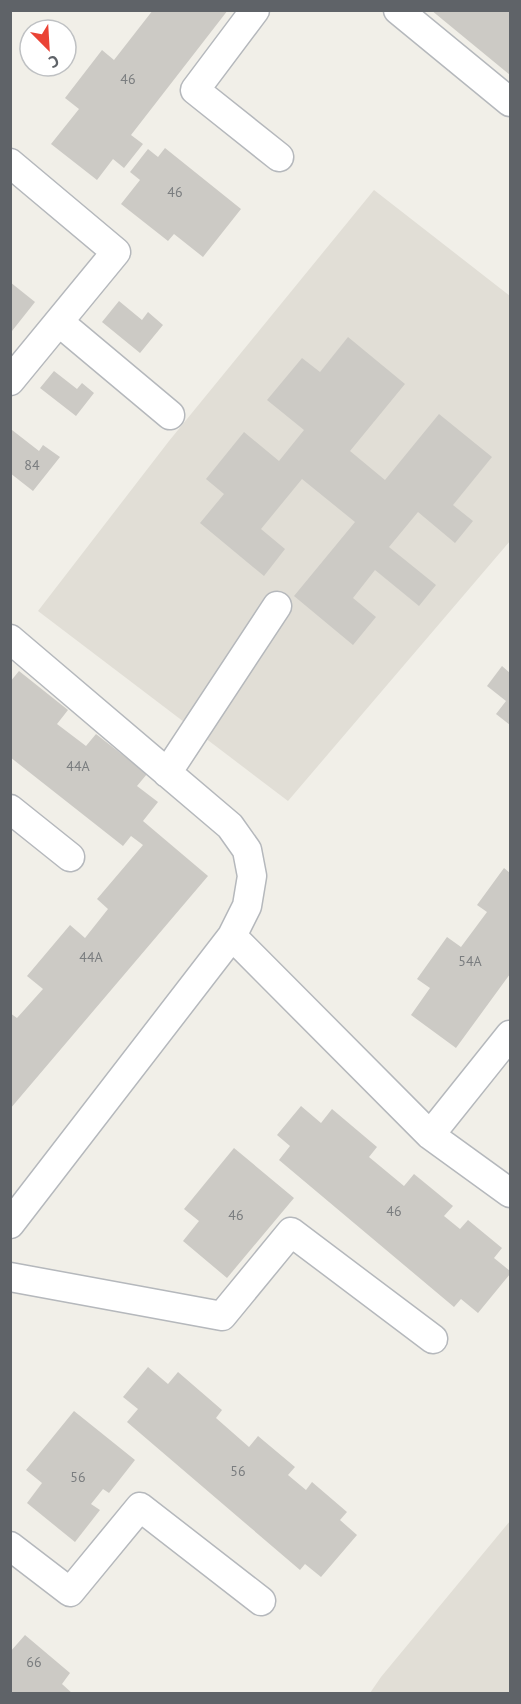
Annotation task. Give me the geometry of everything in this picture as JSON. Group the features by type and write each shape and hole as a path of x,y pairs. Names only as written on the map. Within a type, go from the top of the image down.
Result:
{"street":[{"path":"255,10 195,90 279,157"},
{"path":"398,10 510,102"},
{"path":"10,163 116,252 10,381"},
{"path":"59,322 170,415"},
{"path":"167,772 277,606"},
{"path":"10,639 230,826 248,850 252,876 247,906 232,936 10,1224"},
{"path":"10,809 70,857"},
{"path":"232,936 430,1135 510,1193"},
{"path":"430,1135 510,1035"},
{"path":"10,1277 222,1316 291,1232 433,1339"},
{"path":"10,1546 70,1592 140,1507 261,1601"}],"shaded area":[{"path":"374,190 510,296 510,541 288,801 38,611 169,441"},
{"path":"510,1521 510,1693 370,1693 381,1677"}],"building":[{"path":"153,10 228,10 131,135 143,144 124,168 113,159 97,180 51,144 79,109 65,98 102,50 114,60"},
{"path":"431,10 510,10 510,75"},
{"path":"165,148 241,209 203,257 174,234 168,241 121,204 140,180 130,172 148,149 158,157"},
{"path":"10,282 35,302 12,331 10,330"},
{"path":"119,301 142,320 148,312 163,325 140,353 102,322"},
{"path":"348,337 405,384 350,451 385,480 439,414 492,457 453,505 473,521 455,543 418,512 389,547 436,585 419,606 375,570 353,598 376,617 353,645 294,596 355,522 302,479 261,529 285,549 264,576 200,523 224,494 206,479 244,432 279,461 304,430 267,400 302,358 320,372"},
{"path":"54,371 77,389 82,383 94,393 76,416 40,388"},
{"path":"12,430 39,451 43,445 60,457 33,491 10,473 10,432"},
{"path":"502,666 510,673 510,725 496,714 506,701 487,686"},
{"path":"19,671 68,710 57,724 86,746 96,734 147,774 137,786 158,802 143,821 208,876 10,1109 10,1013 17,1018 43,989 27,976 70,925 85,938 108,909 97,899 143,845 131,836 123,846 10,757 10,682"},
{"path":"504,868 510,873 510,974 456,1048 411,1015 430,988 417,979 447,937 461,947 487,912 477,905"},
{"path":"301,1106 321,1123 332,1109 377,1147 369,1157 404,1186 414,1174 453,1206 444,1216 460,1229 468,1220 502,1248 494,1258 510,1271 510,1274 478,1313 461,1299 454,1307 279,1160 290,1146 277,1135"},
{"path":"234,1148 294,1198 227,1278 183,1241 199,1221 184,1209"},
{"path":"148,1367 168,1384 178,1372 222,1410 216,1418 249,1447 258,1436 295,1467 288,1475 306,1490 312,1482 347,1512 340,1520 357,1535 321,1577 305,1564 300,1570 127,1422 138,1409 123,1397"},
{"path":"74,1411 135,1460 109,1493 103,1489 91,1504 100,1510 75,1542 27,1503 42,1483 26,1470"},
{"path":"25,1635 70,1673 62,1684 73,1694 10,1694 10,1652"}]}
